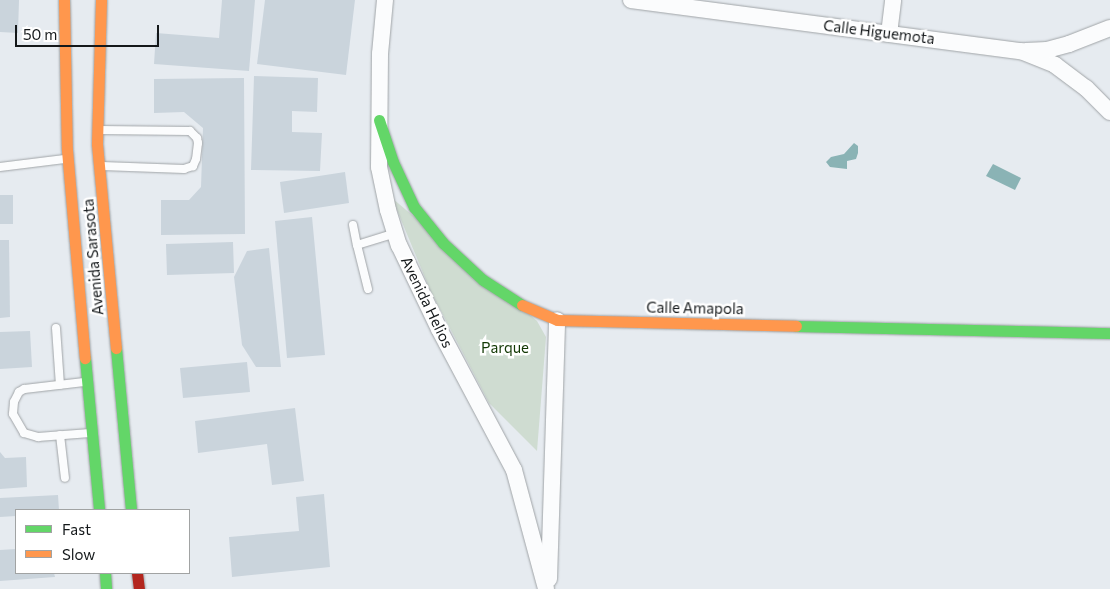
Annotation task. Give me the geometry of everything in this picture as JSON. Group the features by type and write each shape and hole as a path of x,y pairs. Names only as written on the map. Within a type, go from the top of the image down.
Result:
{"main road":[{"name":"Avenida Sarasota","path":"64,0 62,32 67,159 99,509"},
{"name":"Avenida Sarasota","path":"101,0 99,166 132,509"},
{"name":"Calle Amapola","path":"379,120 393,162 414,207 443,243 482,280 525,307 557,320 1110,333"},
{"path":"104,574 106,589"},
{"path":"137,574 139,589"}],"street":[{"name":"Avenida Helios","path":"385,0 380,54 379,167 388,210 396,233 439,329 514,470 548,589"},
{"name":"Calle Higuemota","path":"631,0 1021,51 1055,66 1086,88 1109,111"},
{"path":"889,34 894,0"},
{"path":"1021,51 1047,50 1070,44 1110,28"},
{"name":"Avenida Helios","path":"548,589 557,320"}],"lane":[{"path":"98,130 190,131 197,138 198,143 193,166 184,169 99,166"},
{"path":"0,166 67,159"},
{"path":"353,225 368,289"},
{"path":"357,246 396,233"},
{"path":"56,328 60,385"},
{"path":"88,382 24,389 19,392 14,402 13,414 24,433 38,438 92,433"},
{"path":"60,435 65,478"}],"green space":[{"name":"Parque","path":"392,198 537,321 546,337 537,451 489,403 431,292"}],"water":[{"path":"854,143 858,146 858,153 856,159 847,161 847,169 830,167 826,162 831,157 844,154"},
{"path":"993,164 1021,178 1015,190 986,176"}],"building":[{"path":"0,0 19,0 18,33 0,32"},
{"path":"222,0 255,0 249,71 154,64 156,33 219,38"},
{"path":"265,0 355,0 346,75 257,64"},
{"path":"254,76 318,78 317,112 292,111 292,132 322,133 320,171 251,170"},
{"path":"244,78 245,234 161,235 161,200 189,200 201,187 203,128 184,112 154,113 154,79"},
{"path":"345,172 349,203 284,213 280,182"},
{"path":"0,195 13,195 13,224 0,224"},
{"path":"312,217 325,355 287,358 275,221"},
{"path":"0,240 9,240 10,317 0,318"},
{"path":"233,242 234,273 167,275 166,244"},
{"path":"269,248 281,367 256,367 242,345 234,277 247,251"},
{"path":"30,331 32,367 0,369 0,332"},
{"path":"247,362 250,392 183,398 180,368"},
{"path":"295,408 304,481 272,485 267,444 198,453 195,421"},
{"path":"0,452 5,458 26,457 27,487 0,489"},
{"path":"324,494 330,567 232,577 229,537 299,531 296,497"},
{"path":"58,495 59,509 15,509 15,516 0,517 0,498"},
{"path":"15,549 15,574 54,574 55,577 0,581 0,550"}],"traffic: fast":[{"path":"379,120 393,162 414,207 443,243 483,280 522,305"},
{"path":"796,326 1110,333"},
{"path":"116,348 131,509"},
{"path":"85,358 99,509"},
{"path":"105,574 106,589"}],"traffic: slow":[{"path":"64,0 67,150 85,358"},
{"path":"101,0 97,144 116,348"},
{"path":"522,305 557,320 796,326"}],"traffic: jam":[{"path":"137,574 139,589"}]}
